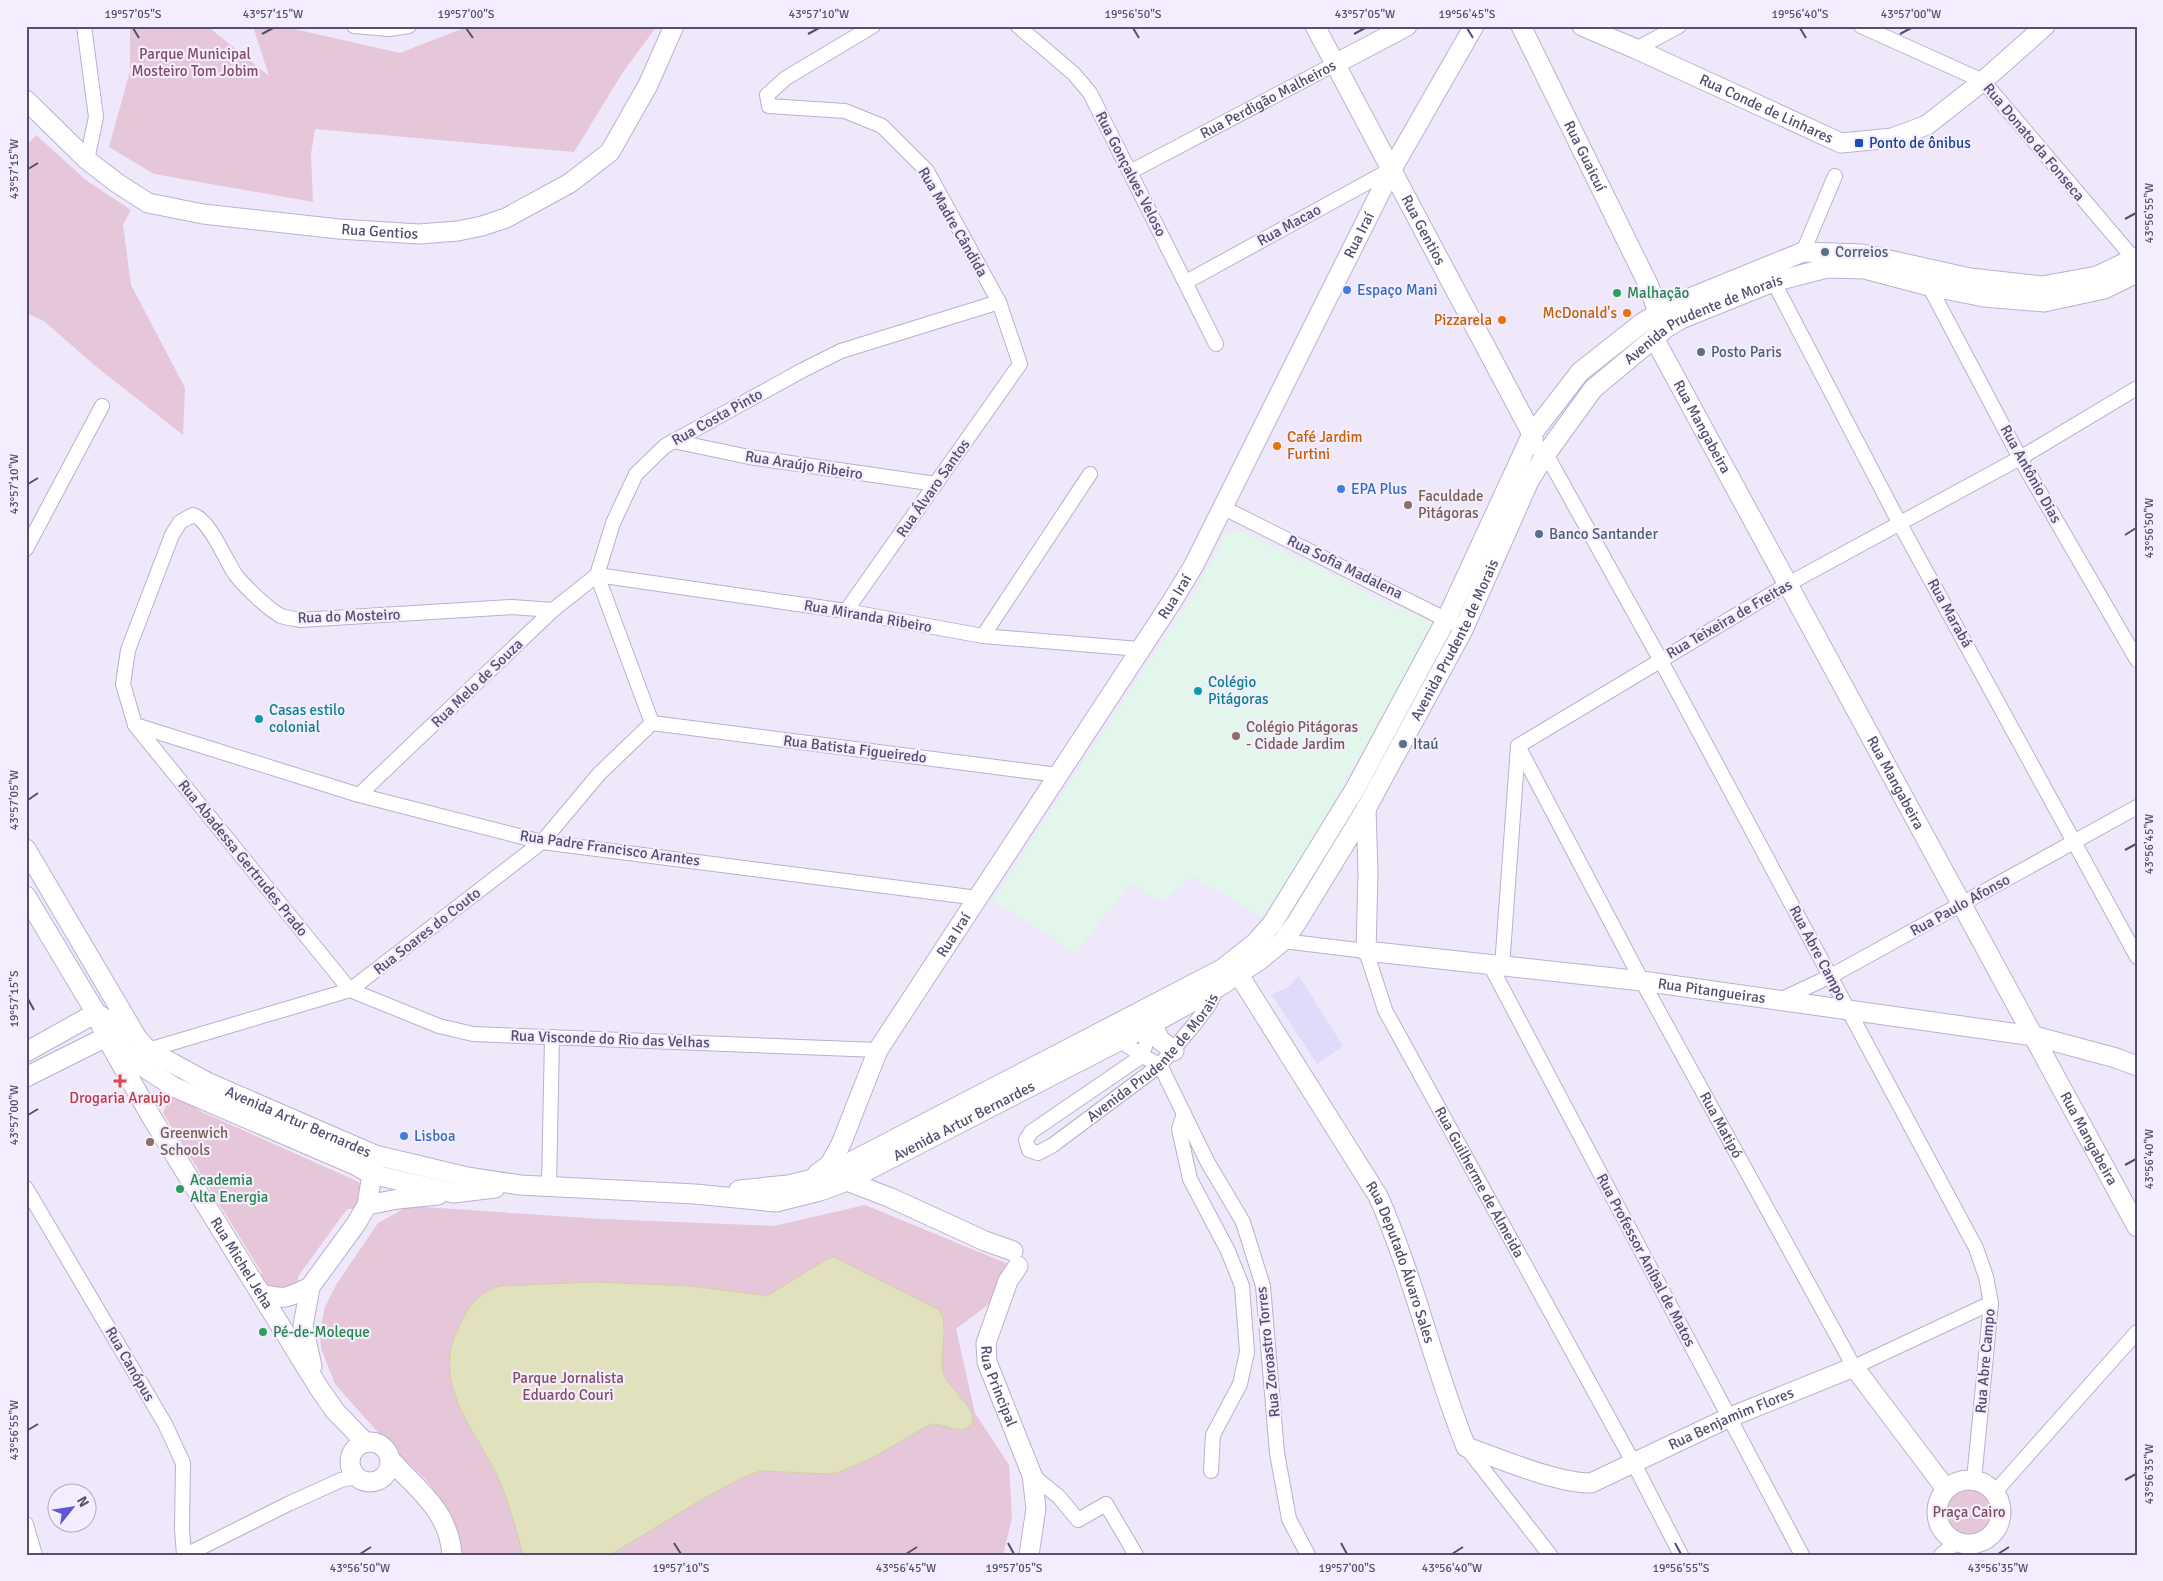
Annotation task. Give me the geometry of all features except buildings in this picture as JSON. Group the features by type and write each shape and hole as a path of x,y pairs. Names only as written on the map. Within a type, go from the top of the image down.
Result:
{"street":[{"path":"84,26 96,118 87,160"},
{"path":"354,26 389,29 409,26"},
{"name":"Rua Gentios","path":"26,100 87,160 117,183 148,203 203,214 339,229 419,234 482,226 506,218 570,183 610,152 648,85 674,26"},
{"name":"Rua Madre Cândida","path":"873,26 786,78 767,95 769,106 844,111 882,126 927,171 999,302 1020,364"},
{"name":"Rua Gonçalves Veloso","path":"1018,26 1074,74 1090,93 1216,344"},
{"name":"Rua Gentios","path":"1315,26 1532,434"},
{"name":"Rua Perdigão Malheiros","path":"1130,172 1407,26"},
{"name":"Rua Iraí","path":"814,1186 830,1164 841,1144 878,1050 1194,566 1392,169 1474,26"},
{"name":"Rua Guaicuí","path":"1521,26 1650,286 1667,314"},
{"name":"Rua Conde de Linhares","path":"1582,26 1842,143 1892,138 1927,124 1983,81 2045,26"},
{"path":"1636,49 1680,26"},
{"name":"Rua Donato da Fonseca","path":"1861,26 1983,81 2136,263"},
{"path":"1375,138 1391,143 1407,143"},
{"name":"Rua Macao","path":"1186,282 1392,169"},
{"path":"1803,252 1835,176"},
{"name":"Avenida Prudente de Morais","path":"1171,996 1222,969 1255,943 1272,924 1355,789 1447,618 1532,434 1580,372 1642,323 1769,275 1803,252 1862,254 1970,278 2042,286 2097,276 2136,263"},
{"name":"Avenida Prudente de Morais","path":"1769,275 1815,269 1865,270 1984,297 2044,302 2104,289 2136,263"},
{"name":"Rua Marabá","path":"1769,275 1900,524 2137,956"},
{"path":"1929,286 1945,277 1970,278"},
{"name":"Rua Antônio Dias","path":"1929,286 2020,458 2137,660"},
{"name":"Rua Costa Pinto","path":"597,575 613,522 636,474 665,446 841,351 999,302"},
{"path":"1654,338 1667,314"},
{"name":"Avenida Prudente de Morais","path":"1152,1024 1142,1056 1031,1132 1026,1140 1029,1150 1038,1153 1053,1145 1160,1065 1209,1005 1217,988 1239,975 1283,941 1297,922 1366,809 1463,630 1529,481 1593,389 1654,338"},
{"name":"Rua Mangabeira","path":"1654,338 2137,1227"},
{"name":"Rua Álvaro Santos","path":"846,611 1020,364"},
{"name":"Rua Teixeira de Freitas","path":"1518,746 1660,659 1788,584 2020,458 2137,388"},
{"path":"26,549 102,406"},
{"path":"1529,481 1535,458 1532,434"},
{"name":"Rua Araújo Ribeiro","path":"673,441 749,457 936,484"},
{"name":"Rua Abre Campo","path":"1546,454 1660,659 1976,1248 1986,1277 1991,1303 1974,1480"},
{"path":"983,636 1090,474"},
{"name":"Rua Sofia Madalena","path":"1224,508 1447,618 1463,630"},
{"name":"Rua do Mosteiro","path":"135,725 123,684 128,650 172,535 180,522 192,515 199,517 206,525 236,575 254,594 281,616 300,620 512,607 553,610"},
{"path":"597,575 652,723"},
{"name":"Rua Melo de Souza","path":"359,795 553,610 597,575"},
{"name":"Rua Miranda Ribeiro","path":"597,575 846,611 983,636 1139,650"},
{"name":"Rua Batista Figueiredo","path":"652,723 1058,775"},
{"name":"Rua Soares do Couto","path":"143,1044 350,990 542,842 599,774 652,723"},
{"name":"Rua Padre Francisco Arantes","path":"135,725 359,795 542,842 978,898"},
{"name":"Rua Abadessa Gertrudes Prado","path":"135,725 350,990"},
{"path":"1496,966 1518,746"},
{"name":"Rua Matipó","path":"1518,746 1642,981 1854,1368 1946,1489"},
{"name":"Rua Guilherme de Almeida","path":"1355,789 1366,809 1368,873 1366,951 1385,1010 1633,1462 1681,1555"},
{"name":"Rua Paulo Afonso","path":"1782,999 1831,976 2137,807"},
{"path":"26,849 143,1044"},
{"name":"Rua Michel Jeha","path":"26,896 96,1013 106,1037 152,1118 335,1411 357,1460"},
{"name":"Rua Pitangueiras","path":"1283,941 1642,981 1782,999 1848,1011 2034,1036 2116,1058 2137,1066"},
{"name":"Rua Professor Aníbal de Matos","path":"1496,966 1728,1418 1802,1555"},
{"name":"Rua Deputado Álvaro Sales","path":"1239,975 1378,1196 1395,1235 1451,1409 1466,1447 1550,1555"},
{"name":"Avenida Artur Bernardes","path":"96,1013 143,1044 209,1083 375,1155 467,1177 520,1185 695,1194 776,1202 843,1174 1120,1040 1217,988"},
{"name":"Rua Visconde do Rio das Velhas","path":"350,990 439,1026 473,1034 878,1050"},
{"path":"1171,996 1152,1024 1160,1040 1174,1050"},
{"name":"Avenida Artur Bernardes","path":"871,1160 1171,996"},
{"path":"26,1052 96,1013"},
{"path":"26,1077 106,1037"},
{"name":"Avenida Artur Bernardes","path":"106,1037 139,1064 174,1087 355,1164 371,1174 453,1193 520,1185"},
{"path":"549,1187 552,1037"},
{"path":"1120,1040 1142,1056 1160,1065"},
{"name":"Rua Zoroastro Torres","path":"1160,1065 1208,1163 1243,1222 1263,1286 1277,1453 1289,1519 1308,1555"},
{"path":"152,1118 155,1098 159,1092 174,1087 209,1083"},
{"path":"1184,1114 1179,1129 1190,1179 1228,1250 1242,1286 1248,1352 1240,1384 1213,1436 1211,1471"},
{"path":"1036,1128 1053,1145"},
{"path":"841,1144 871,1160 891,1198"},
{"path":"841,1144 843,1174 891,1198"},
{"path":"319,1388 307,1352 303,1326 310,1288 356,1224 367,1205 375,1155"},
{"name":"Rua Canópus","path":"26,1188 165,1424 183,1462 182,1529 185,1555"},
{"path":"367,1205 398,1199 453,1193"},
{"name":"Rua Principal","path":"891,1198 985,1241 1011,1264 985,1352 997,1387 1030,1467 1078,1520 1106,1504 1136,1555"},
{"path":"261,1294 280,1299 310,1288"},
{"name":"Rua Benjamim Flores","path":"1466,1447 1576,1483 1591,1483 1728,1418 1854,1368 1991,1303"},
{"path":"1994,1493 2137,1332"},
{"path":"185,1555 334,1484 357,1460 378,1444 384,1448 388,1465 413,1485 438,1509 449,1532 452,1555"},
{"path":"357,1460 362,1480 374,1482 379,1480 388,1465"},
{"path":"1029,1555 1036,1508 1030,1467"},
{"path":"1942,1555 1965,1547 1985,1540 1997,1527 2000,1510 1994,1493 1987,1486 1974,1480 1958,1482 1946,1489 1938,1503 1937,1518 1941,1528 1948,1536 1965,1547"},
{"path":"26,1524 35,1555"}],"shaded area":[{"name":"Colégio Pitágoras - Cidade Jardim","path":"1233,530 1247,533 1387,603 1432,622 1433,627 1310,844 1262,917 1192,876 1162,902 1130,884 1076,953 993,900 1199,585 1225,535"},
{"path":"1299,976 1343,1046 1317,1064 1271,994 1287,988"},
{"path":"834,1257 939,1310 944,1324 942,1368 947,1380 971,1412 972,1423 968,1427 958,1429 934,1424 929,1425 872,1458 830,1474 761,1471 746,1476 704,1498 610,1555 523,1555 500,1482 464,1416 451,1382 452,1344 466,1313 478,1298 489,1290 502,1286 593,1282 691,1286 767,1296 827,1259"}],"green space":[{"name":"Parque Municipal Mosteiro Tom Jobim","path":"130,26 207,26 269,76 253,26 281,26 400,53 469,26 657,26 623,72 574,152 315,129 311,154 313,202 154,174 109,147 130,71"},
{"path":"36,135 87,181 131,210 123,225 131,285 185,388 183,435 93,364 44,321 26,313 26,146"},
{"path":"179,1096 194,1102 196,1108 202,1112 359,1182 360,1193 355,1206 353,1209 347,1209 299,1275 297,1284 293,1288 271,1290 260,1282 262,1273 163,1113 169,1099"},
{"name":"Parque Jornalista Eduardo Couri","path":"865,1205 1008,1264 1003,1270 1005,1285 998,1297 956,1329 975,1413 1009,1465 1012,1518 1003,1555 459,1555 452,1522 443,1502 426,1480 391,1447 335,1384 321,1348 320,1330 325,1307 336,1285 378,1223 409,1206 602,1219 774,1226"},
{"name":"Praça Cairo","path":"1969,1483 1985,1488 1993,1496 1998,1512 1993,1528 1985,1536 1969,1541 1953,1536 1945,1528 1940,1512 1945,1496 1953,1488"}],"place":[{"name":"Ponto de ônibus","path":"1859,143"},
{"name":"Correios","path":"1825,252"},
{"name":"Espaço Mani","path":"1347,290"},
{"name":"Malhação","path":"1617,293"},
{"name":"McDonald's","path":"1627,313"},
{"name":"Pizzarela","path":"1502,320"},
{"name":"Posto Paris","path":"1701,352"},
{"name":"Café Jardim Furtini","path":"1277,446"},
{"name":"EPA Plus","path":"1341,489"},
{"name":"Faculdade Pitágoras","path":"1408,505"},
{"name":"Banco Santander","path":"1539,534"},
{"name":"Colégio Pitágoras","path":"1198,691"},
{"name":"Casas estilo colonial","path":"259,719"},
{"name":"Colégio Pitágoras - Cidade Jardim","path":"1236,736"},
{"name":"Itaú","path":"1403,744"},
{"name":"Drogaria Araujo","path":"120,1081"},
{"name":"Lisboa","path":"404,1136"},
{"name":"Greenwich Schools","path":"150,1142"},
{"name":"Academia Alta Energia","path":"180,1189"},
{"name":"Pé-de-Moleque","path":"263,1332"}]}
